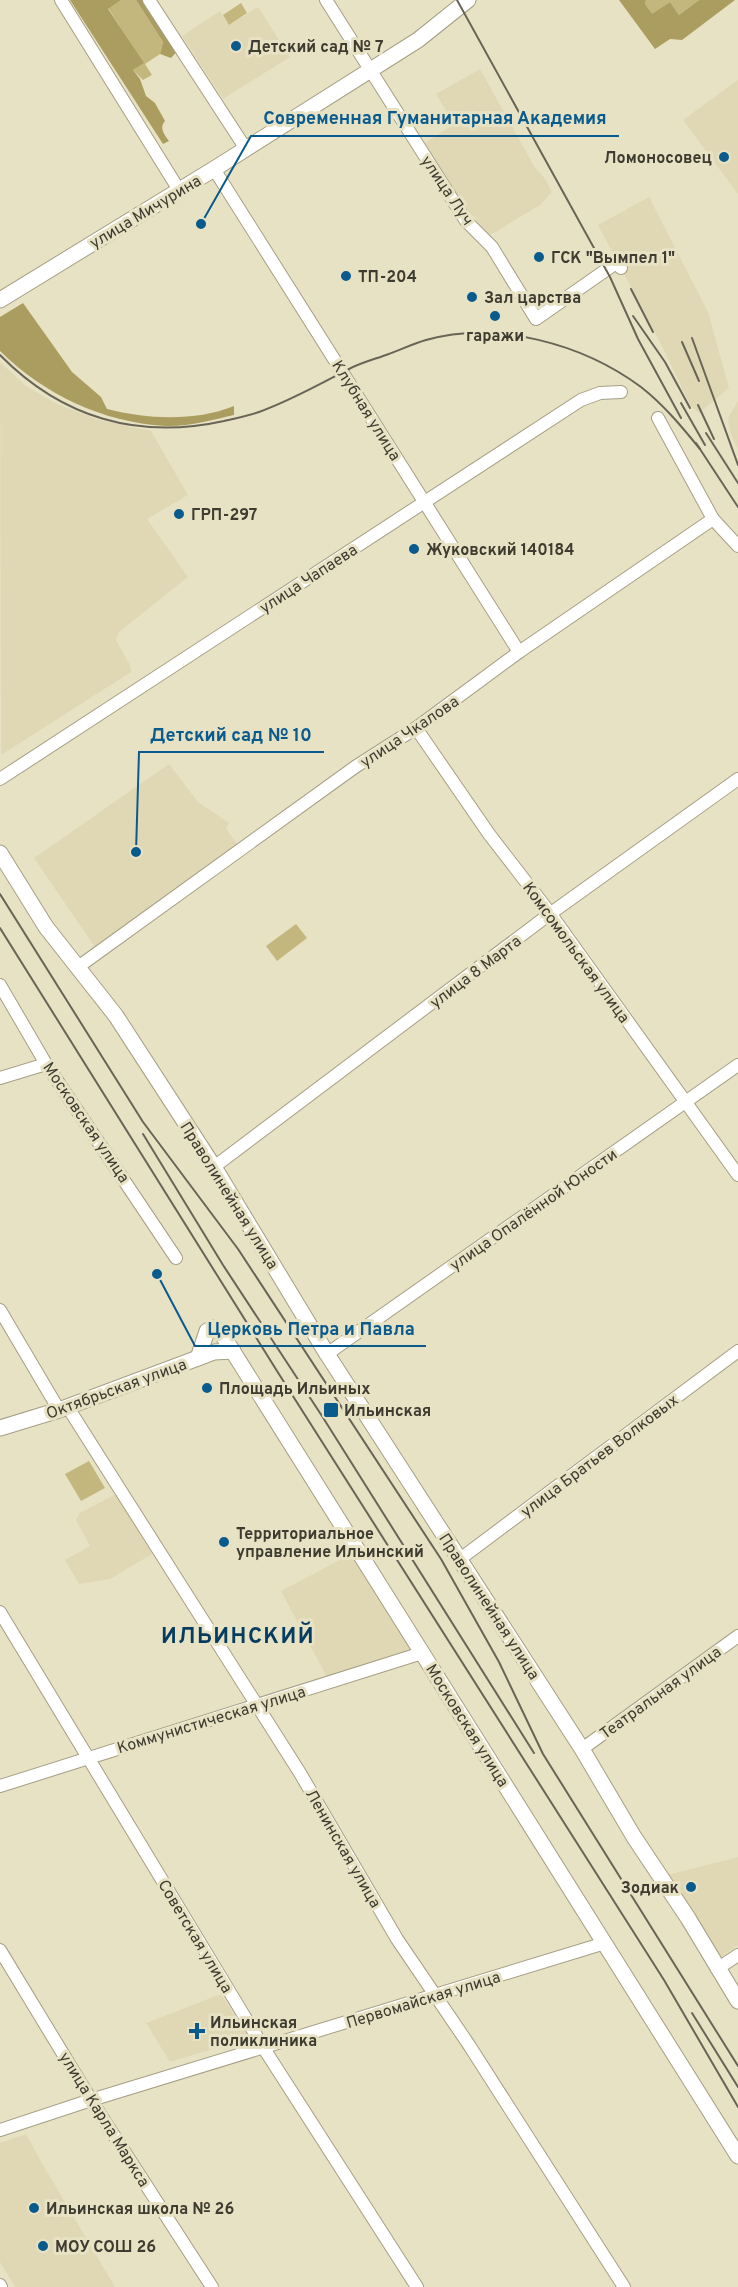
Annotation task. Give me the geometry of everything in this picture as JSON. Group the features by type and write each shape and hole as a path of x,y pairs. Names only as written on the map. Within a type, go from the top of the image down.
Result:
{"main road":[{"name":"улица Мичурина","path":"0,300 418,40 468,0"},
{"name":"Праволинейная улица","path":"0,853 46,927 116,1016 214,1167 327,1354 582,1749 634,1837 688,1918 738,2001"},
{"name":"Московская улица","path":"198,1358 205,1334 210,1329 220,1331 738,2156"},
{"name":"Октябрьская улица","path":"0,1428 63,1408 214,1352 233,1351"}],"street":[{"path":"61,0 179,190"},
{"path":"149,0 246,149"},
{"name":"улица Луч","path":"326,0 466,221 492,247 536,319 616,264 621,268"},
{"name":"Клубная улица","path":"214,169 519,652"},
{"name":"улица Чапаева","path":"0,779 582,399 600,393 621,392"},
{"path":"658,418 712,519 738,546"},
{"name":"улица Чкалова","path":"78,967 356,767 416,729 519,652 712,519"},
{"name":"Комсомольская улица","path":"416,729 489,834 550,913 738,1175"},
{"name":"улица 8 Марта","path":"214,1167 550,913 738,779"},
{"name":"Московская улица","path":"0,985 46,1064 176,1258"},
{"path":"0,1078 46,1064"},
{"name":"улица Опалённой Юности","path":"327,1354 738,1065"},
{"name":"Ленинская улица","path":"0,1310 300,1773 397,1939 436,1995 624,2287"},
{"name":"улица Братьев Волковых","path":"460,1559 738,1351"},
{"name":"Советская улица","path":"0,1612 264,2047 417,2287"},
{"name":"Театральная улица","path":"582,1749 738,1636"},
{"name":"Коммунистическая улица","path":"0,1786 422,1653"},
{"name":"Первомайская улица","path":"0,2130 605,1943"},
{"name":"улица Карла Маркса","path":"0,1950 91,2100 212,2287"},
{"path":"717,1969 738,1955"}],"shaded area":[{"path":"70,0 121,0 108,9 144,63 133,70 140,79 146,96 155,103 165,121 162,129 169,141 163,144"},
{"path":"121,0 136,0 163,42 160,54 145,64 152,75 143,80 133,70 143,63 108,8"},
{"path":"136,0 149,0 180,48 171,58 160,54 163,42"},
{"path":"619,0 646,0 645,4 652,14 670,2 679,15 699,0 735,0 682,40 670,39 655,49"},
{"path":"646,0 699,0 679,15 670,2 652,15 645,4"},
{"path":"241,3 247,13 229,25 223,15"},
{"name":"Детский сад № 7","path":"258,7 290,57 223,99 182,36 220,11 229,25"},
{"path":"480,69 534,166 546,180 552,192 540,205 492,234 482,233 475,217 468,212 425,143 454,124 436,94"},
{"name":"Ломоносовец","path":"738,80 738,194 683,120"},
{"path":"649,197 708,312 729,388 699,413 690,405 665,352 598,225"},
{"path":"23,303 72,372 101,397 107,409 154,417 187,417 234,406 234,415 200,423 165,426 119,419 76,404 55,393 17,367 0,351 0,317"},
{"path":"0,362 26,386 57,404 99,420 151,431 188,495 147,519 188,577 119,632 116,640 130,665 131,672 1,755"},
{"path":"738,401 738,449 730,432 728,418"},
{"path":"169,764 198,802 229,823 226,829 238,845 95,947 34,858"},
{"path":"296,924 307,938 277,961 266,946"},
{"path":"89,1461 105,1488 81,1501 65,1474"},
{"path":"116,1494 152,1554 110,1579 79,1584 65,1560 90,1546 76,1520 80,1513"},
{"path":"353,1553 415,1653 328,1679 281,1591"},
{"path":"738,1857 738,1945 721,1957 667,1875"},
{"name":"Ильинская поликлиника","path":"221,1994 249,2038 170,2062 146,2023"},
{"name":"Ильинская школа № 26","path":"26,2134 115,2287 15,2287 0,2262 0,2143"}],"railway":[{"path":"457,0 610,277 638,339 681,418"},
{"path":"631,289 653,332"},
{"path":"633,316 665,362 690,408"},
{"path":"0,355 24,377 49,395 75,409 103,419 161,428 224,421 271,408 357,365 426,340 481,333 510,335 566,348 618,372 657,401 700,449"},
{"path":"692,338 738,465"},
{"path":"682,342 699,381"},
{"path":"681,403 705,445"},
{"path":"698,405 714,439"},
{"path":"706,433 738,483"},
{"path":"696,443 738,507"},
{"path":"0,894 143,1122 238,1249 441,1559 499,1662 543,1754 738,2066"},
{"path":"0,928 277,1371 664,1980 738,2107"},
{"path":"143,1134 223,1265 322,1416 534,1753"},
{"path":"692,2013 738,2087"}],"place":[{"name":"Детский сад № 7","path":"236,46"},
{"name":"Ломоносовец","path":"724,157"},
{"name":"Современная Гуманитарная Академия","path":"201,224"},
{"name":"ГСК \"Вымпел 1\"","path":"539,257"},
{"name":"ТП-204","path":"346,276"},
{"name":"Зал царства","path":"472,297"},
{"name":"гаражи","path":"495,316"},
{"name":"ГРП-297","path":"179,514"},
{"name":"Жуковский 140184","path":"414,549"},
{"name":"Детский сад № 10","path":"136,852"},
{"name":"Церковь Петра и Павла","path":"157,1274"},
{"name":"Площадь Ильиных","path":"207,1388"},
{"name":"Ильинская","path":"331,1410"},
{"name":"Территориальное управление Ильинский","path":"224,1542"},
{"name":"Зодиак","path":"691,1887"},
{"name":"Ильинская поликлиника","path":"197,2031"},
{"name":"Ильинская школа № 26","path":"34,2208"},
{"name":"МОУ СОШ 26","path":"43,2246"}],"district":[{"name":"ИЛЬИНСКИЙ","path":"238,1635"}]}
